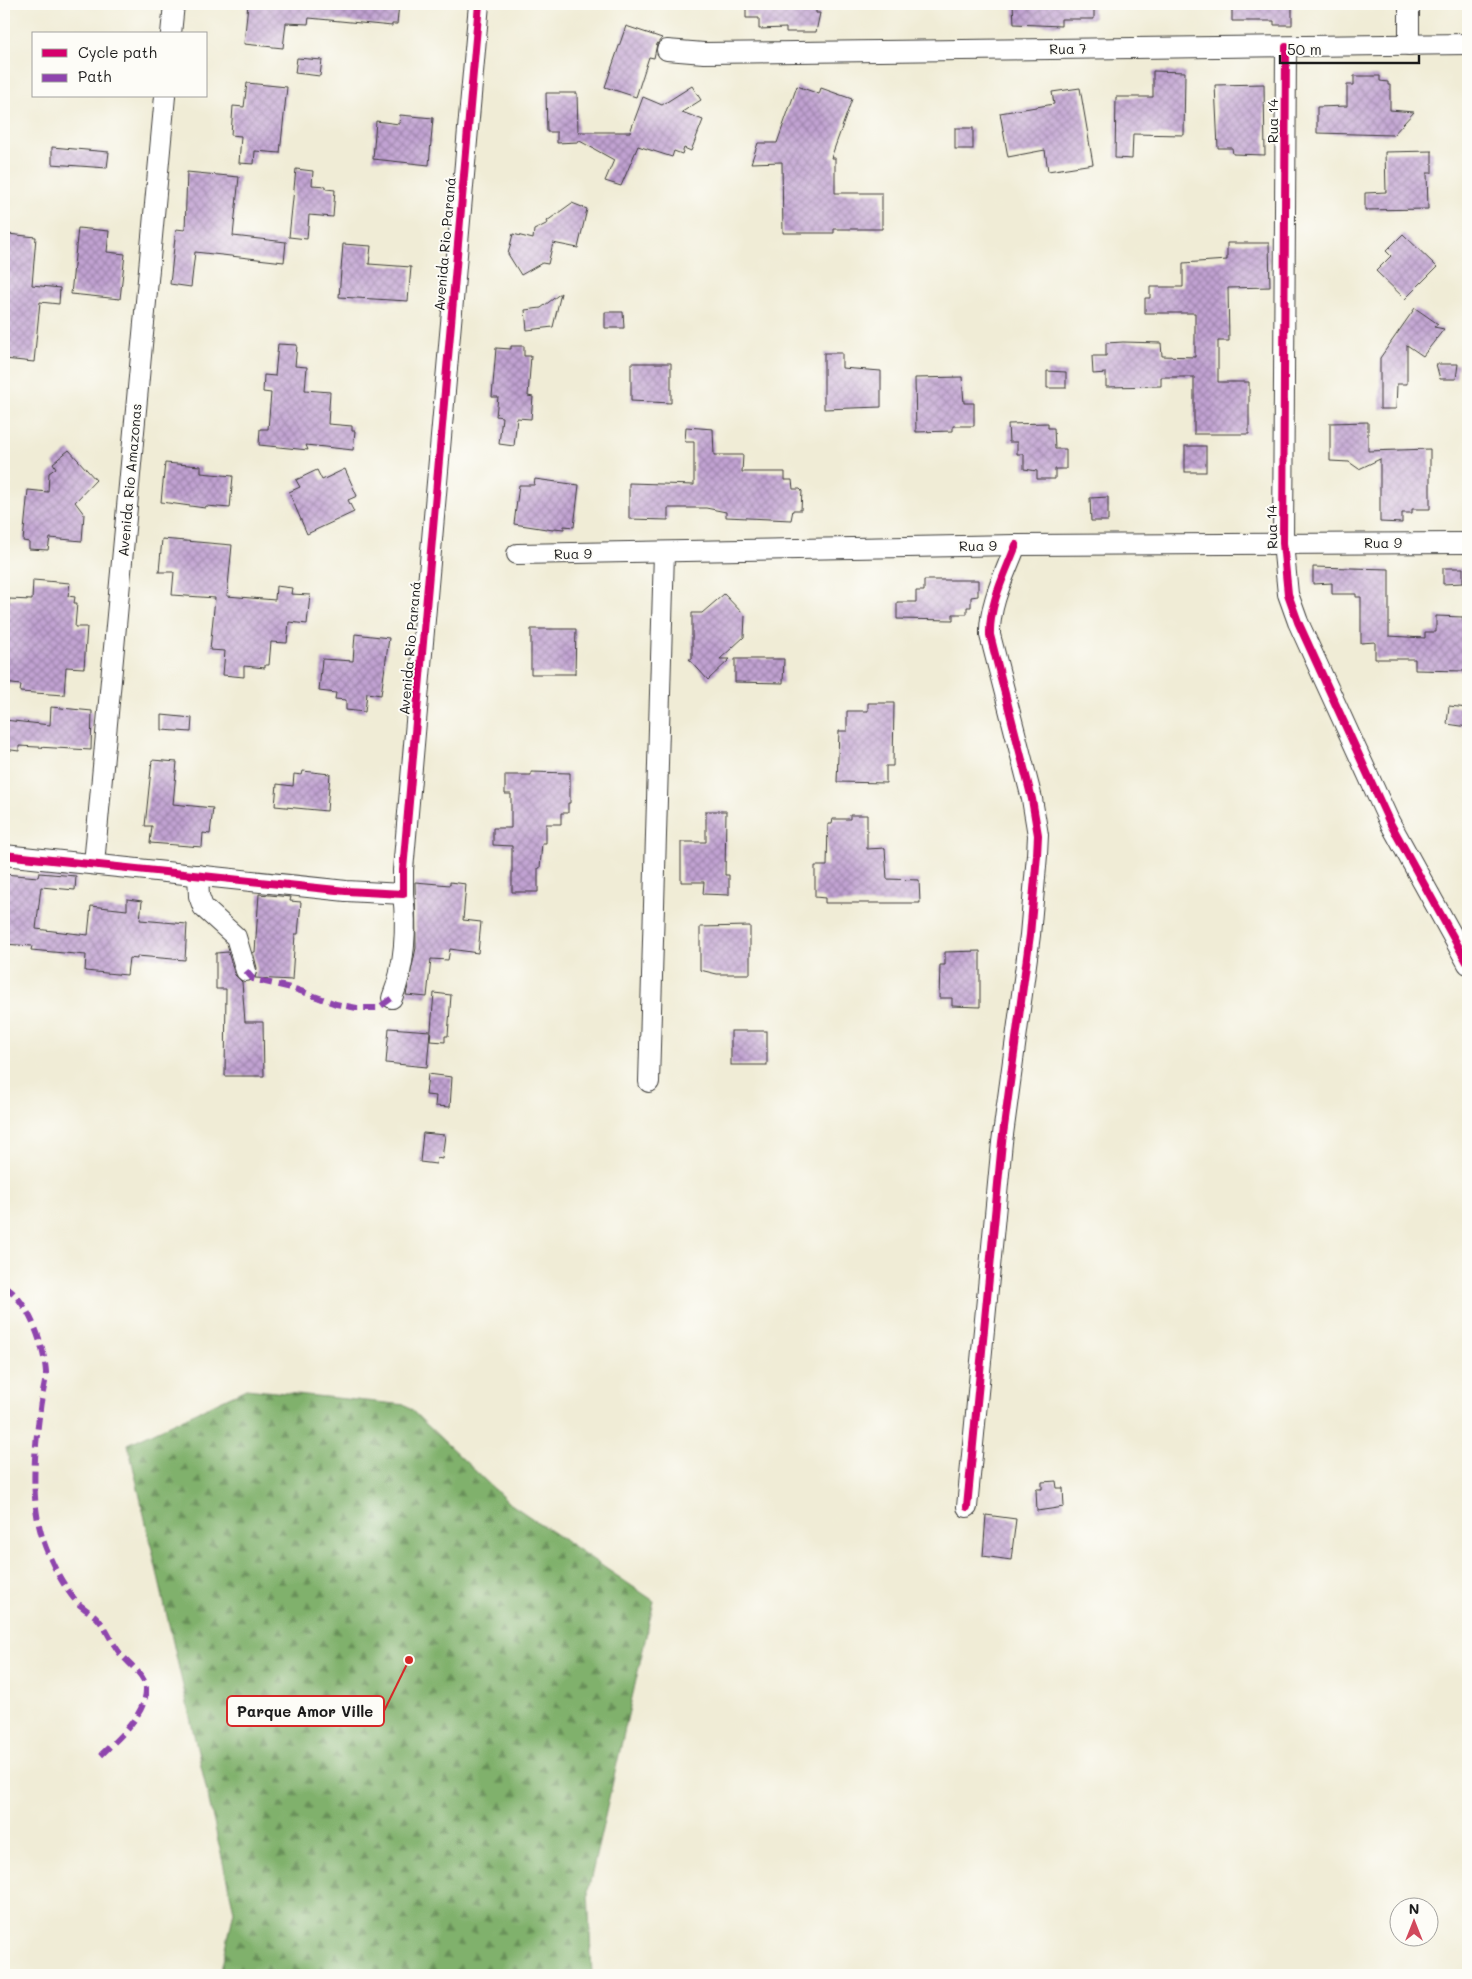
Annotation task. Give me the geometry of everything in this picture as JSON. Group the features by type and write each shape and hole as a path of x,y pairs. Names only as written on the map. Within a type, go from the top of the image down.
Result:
{"street":[{"path":"171,32 174,4"},
{"name":"Avenida Rio Paraná","path":"392,998 399,981 405,917 403,870 479,4"},
{"path":"1409,4 1409,46"},
{"name":"Rua 7","path":"667,50 704,54 1468,44"},
{"name":"Rua 14","path":"1286,47 1283,543 1288,594 1298,622 1389,821 1468,964"},
{"name":"Avenida Rio Amazonas","path":"94,864 165,98"},
{"name":"Rua 9","path":"517,554 1016,545 1468,543"},
{"path":"967,1507 1002,1142 1030,935 1038,836 1032,799 990,635 990,621 995,600 1016,545"},
{"path":"649,1082 664,552"},
{"path":"4,856 346,891 403,894"},
{"path":"198,875 199,896 203,907 236,937 246,971"}],"green space":[{"path":"246,1389 406,1405 508,1502 654,1601 588,1891 592,1975 220,1975 234,1911 128,1444"}],"building":[{"path":"248,4 399,4 397,24 392,24 392,26 309,18 308,24 286,23 283,48 244,44"},
{"path":"746,4 816,4 816,13 820,13 816,32 786,32 786,28 759,29 759,18 746,18"},
{"path":"1013,4 1094,4 1094,19 1061,19 1061,26 1014,24"},
{"path":"1232,4 1292,4 1292,25 1274,25 1274,21 1232,21"},
{"path":"626,26 662,38 657,44 654,58 649,57 636,97 605,87"},
{"path":"297,58 322,60 320,76 295,73"},
{"path":"1153,71 1185,72 1184,135 1133,134 1132,159 1115,158 1116,97 1153,97"},
{"path":"1354,76 1380,76 1380,81 1388,82 1388,85 1390,85 1390,110 1414,112 1393,135 1317,133 1317,107 1347,106 1347,85 1354,85"},
{"path":"247,83 287,87 280,153 255,151 254,164 239,163 241,136 231,135 233,106 244,107"},
{"path":"1264,84 1265,155 1233,154 1232,148 1218,148 1215,85"},
{"path":"692,86 701,100 682,112 703,120 691,151 684,148 682,154 674,151 672,157 638,146 621,186 605,181 614,160 578,140 578,142 557,143 557,132 547,132 546,93 577,93 578,132 630,132 643,97 662,105"},
{"path":"797,86 819,94 821,88 852,99 831,158 835,158 835,193 882,193 882,229 834,229 834,233 783,233 782,162 751,163 758,143 777,143"},
{"path":"1080,88 1093,164 1048,171 1045,150 1008,157 1000,113 1054,104 1052,92"},
{"path":"400,115 433,118 429,165 373,159 376,121 399,124"},
{"path":"955,128 973,128 973,149 955,149"},
{"path":"52,147 109,152 107,168 52,164"},
{"path":"1432,151 1432,173 1427,173 1428,209 1365,210 1365,193 1386,192 1385,152"},
{"path":"296,169 313,171 312,185 326,186 326,189 335,190 333,217 309,215 307,239 289,237"},
{"path":"187,172 239,177 233,236 286,242 284,262 195,252 191,287 170,284 176,229 185,230"},
{"path":"572,203 587,209 578,248 553,243 548,264 542,263 521,275 508,254 513,234 533,239 534,230 548,223 547,221"},
{"path":"78,228 109,231 107,252 125,254 120,299 71,294"},
{"path":"8,234 36,237 32,285 60,288 59,304 40,302 34,362 4,359 4,247"},
{"path":"1403,234 1437,267 1405,299 1376,271 1391,256 1386,251"},
{"path":"1227,243 1269,243 1270,287 1228,288 1229,341 1218,341 1218,382 1249,382 1249,434 1194,434 1194,377 1161,377 1161,386 1106,387 1106,373 1093,374 1092,356 1106,356 1106,343 1123,342 1161,343 1162,356 1195,357 1195,313 1145,313 1145,298 1150,298 1150,287 1183,287 1183,263 1227,260"},
{"path":"343,244 371,246 369,264 411,267 408,301 339,297"},
{"path":"561,293 553,327 527,330 525,310 541,308"},
{"path":"1415,308 1438,324 1434,327 1444,329 1423,356 1407,345 1407,384 1397,384 1396,409 1380,409 1380,358"},
{"path":"605,312 623,312 624,328 605,328"},
{"path":"278,344 297,345 295,366 307,367 305,390 330,392 328,424 352,426 352,431 355,431 353,450 306,445 308,450 259,445 260,429 268,429 271,393 263,392 264,375 275,376"},
{"path":"511,346 524,346 524,356 531,356 528,396 533,397 531,419 517,418 514,446 499,444 502,417 496,416 498,397 492,397 496,348 511,349"},
{"path":"824,353 842,353 842,368 881,371 881,407 824,409"},
{"path":"631,363 671,363 671,403 631,401"},
{"path":"1436,364 1458,364 1456,379 1440,379"},
{"path":"1047,371 1066,372 1066,388 1047,388"},
{"path":"962,377 964,403 974,403 974,426 953,426 953,431 916,432 915,378"},
{"path":"1368,422 1368,451 1430,449 1430,509 1412,509 1412,513 1402,513 1402,523 1380,522 1380,459 1359,469 1349,462 1330,461 1330,423"},
{"path":"1048,423 1048,428 1054,428 1055,449 1066,449 1066,469 1055,469 1055,479 1037,479 1037,471 1024,469 1024,454 1017,454 1017,442 1009,442 1008,424"},
{"path":"686,427 713,429 714,455 743,455 742,472 785,472 785,480 792,480 793,489 800,489 802,491 801,510 793,510 791,520 726,517 726,512 706,508 668,508 668,520 629,519 629,483 694,485 694,442 685,442"},
{"path":"1185,446 1206,446 1206,472 1185,472"},
{"path":"69,450 96,480 75,502 84,514 82,541 50,538 48,550 29,549 29,542 23,541 28,490 48,492 49,473 56,468 53,463"},
{"path":"165,463 201,466 201,473 233,476 230,508 206,506 205,508 161,502"},
{"path":"345,469 357,496 348,500 354,512 307,534 289,492 300,487 296,480 317,470 322,480"},
{"path":"535,479 579,485 574,527 564,526 564,529 554,528 553,530 514,524 519,485 534,485"},
{"path":"1108,497 1108,521 1091,521 1090,498"},
{"path":"162,539 232,545 227,596 275,600 276,586 292,588 291,594 310,595 307,624 289,622 287,643 271,642 269,665 265,665 265,668 244,666 244,677 223,675 225,651 210,650 215,598 172,595 174,572 159,572"},
{"path":"1313,567 1389,569 1389,636 1425,638 1425,632 1436,632 1436,616 1463,617 1463,621 1466,621 1465,671 1415,670 1415,659 1375,659 1375,642 1361,643 1361,597 1356,597 1356,594 1332,594 1332,583 1313,584"},
{"path":"1443,568 1463,568 1463,583 1443,584"},
{"path":"33,580 70,583 68,596 75,597 74,603 77,603 75,627 87,627 84,668 66,667 64,695 20,692 21,685 4,683 9,599 32,600"},
{"path":"924,580 978,580 978,596 971,597 971,607 967,607 967,614 953,614 953,620 897,619 897,602 916,602 916,591 924,591"},
{"path":"724,594 745,616 744,637 720,659 730,659 708,680 689,659 692,659 692,613 702,613"},
{"path":"531,629 576,629 575,674 531,674"},
{"path":"355,634 389,638 381,695 367,693 365,712 346,710 346,700 335,699 336,693 319,691 322,659 353,661"},
{"path":"735,659 784,659 783,683 735,682"},
{"path":"868,703 894,703 893,766 886,766 886,783 837,782 839,731 847,731 847,711 868,711"},
{"path":"1449,706 1468,708 1468,727 1447,724"},
{"path":"51,707 92,711 91,750 19,746 19,751 4,749 4,720 50,725"},
{"path":"162,715 192,718 191,732 162,730"},
{"path":"152,760 177,762 173,804 213,808 210,834 203,833 202,847 150,843 152,826 145,826"},
{"path":"303,771 330,774 327,811 275,806 277,784 293,786 294,774 302,775"},
{"path":"531,772 570,773 570,803 568,803 568,813 561,813 561,824 546,824 546,843 542,843 540,868 538,868 538,892 512,892 512,846 493,845 493,828 511,828 511,794 505,794 505,775 531,775"},
{"path":"706,811 726,811 725,875 729,875 729,895 703,894 704,882 681,882 681,842 706,842"},
{"path":"850,815 867,815 867,849 885,848 887,879 919,880 920,903 825,903 825,898 815,897 815,866 827,866 828,824 832,824 833,819 850,819"},
{"path":"39,873 76,876 75,890 41,887 36,929 88,935 91,906 127,910 127,899 142,901 140,920 187,924 185,960 137,956 137,959 129,958 127,975 85,971 86,955 31,950 32,946 4,944 4,874 38,877"},
{"path":"415,882 450,885 450,882 466,884 463,920 481,922 478,953 450,949 448,960 431,959 427,997 406,995 416,948"},
{"path":"259,894 291,897 290,901 301,902 298,934 295,934 292,980 255,978 257,968 253,952 255,952"},
{"path":"750,926 750,974 717,974 700,970 700,927"},
{"path":"980,951 980,1007 952,1006 952,998 939,998 940,965 945,965 945,952"},
{"path":"228,952 235,975 242,982 245,1022 263,1022 264,1076 225,1076 226,989 216,989 216,953"},
{"path":"434,993 451,995 448,1036 445,1036 445,1042 430,1041"},
{"path":"389,1028 430,1031 427,1067 386,1063"},
{"path":"731,1031 767,1031 767,1065 731,1065"},
{"path":"428,1074 452,1077 450,1107 435,1106 436,1096 426,1095"},
{"path":"423,1133 445,1135 442,1159 437,1158 436,1164 420,1162"},
{"path":"1056,1481 1057,1488 1063,1488 1064,1507 1037,1511 1036,1489 1042,1489 1042,1482"},
{"path":"986,1515 1016,1519 1011,1560 983,1556"}],"marked path":[{"path":"246,971 253,979 295,989 336,1004 357,1008 378,1008 392,998"},
{"path":"4,1286 13,1293 27,1312 38,1336 45,1361 46,1376 38,1424 34,1471 38,1518 44,1542 55,1568 70,1594 96,1617 120,1654 142,1677 146,1688 145,1698 136,1718 121,1736 98,1758"}],"cycle path":[{"path":"4,855 346,891 403,894 403,870 479,4"},
{"path":"1286,47 1283,543 1288,594 1298,622 1389,821 1468,964"},
{"path":"967,1507 1002,1142 1030,935 1037,855 1038,835 1032,799 990,635 990,623 995,601 1016,545"}],"place":[{"name":"Parque Amor Ville","path":"409,1660"}]}
